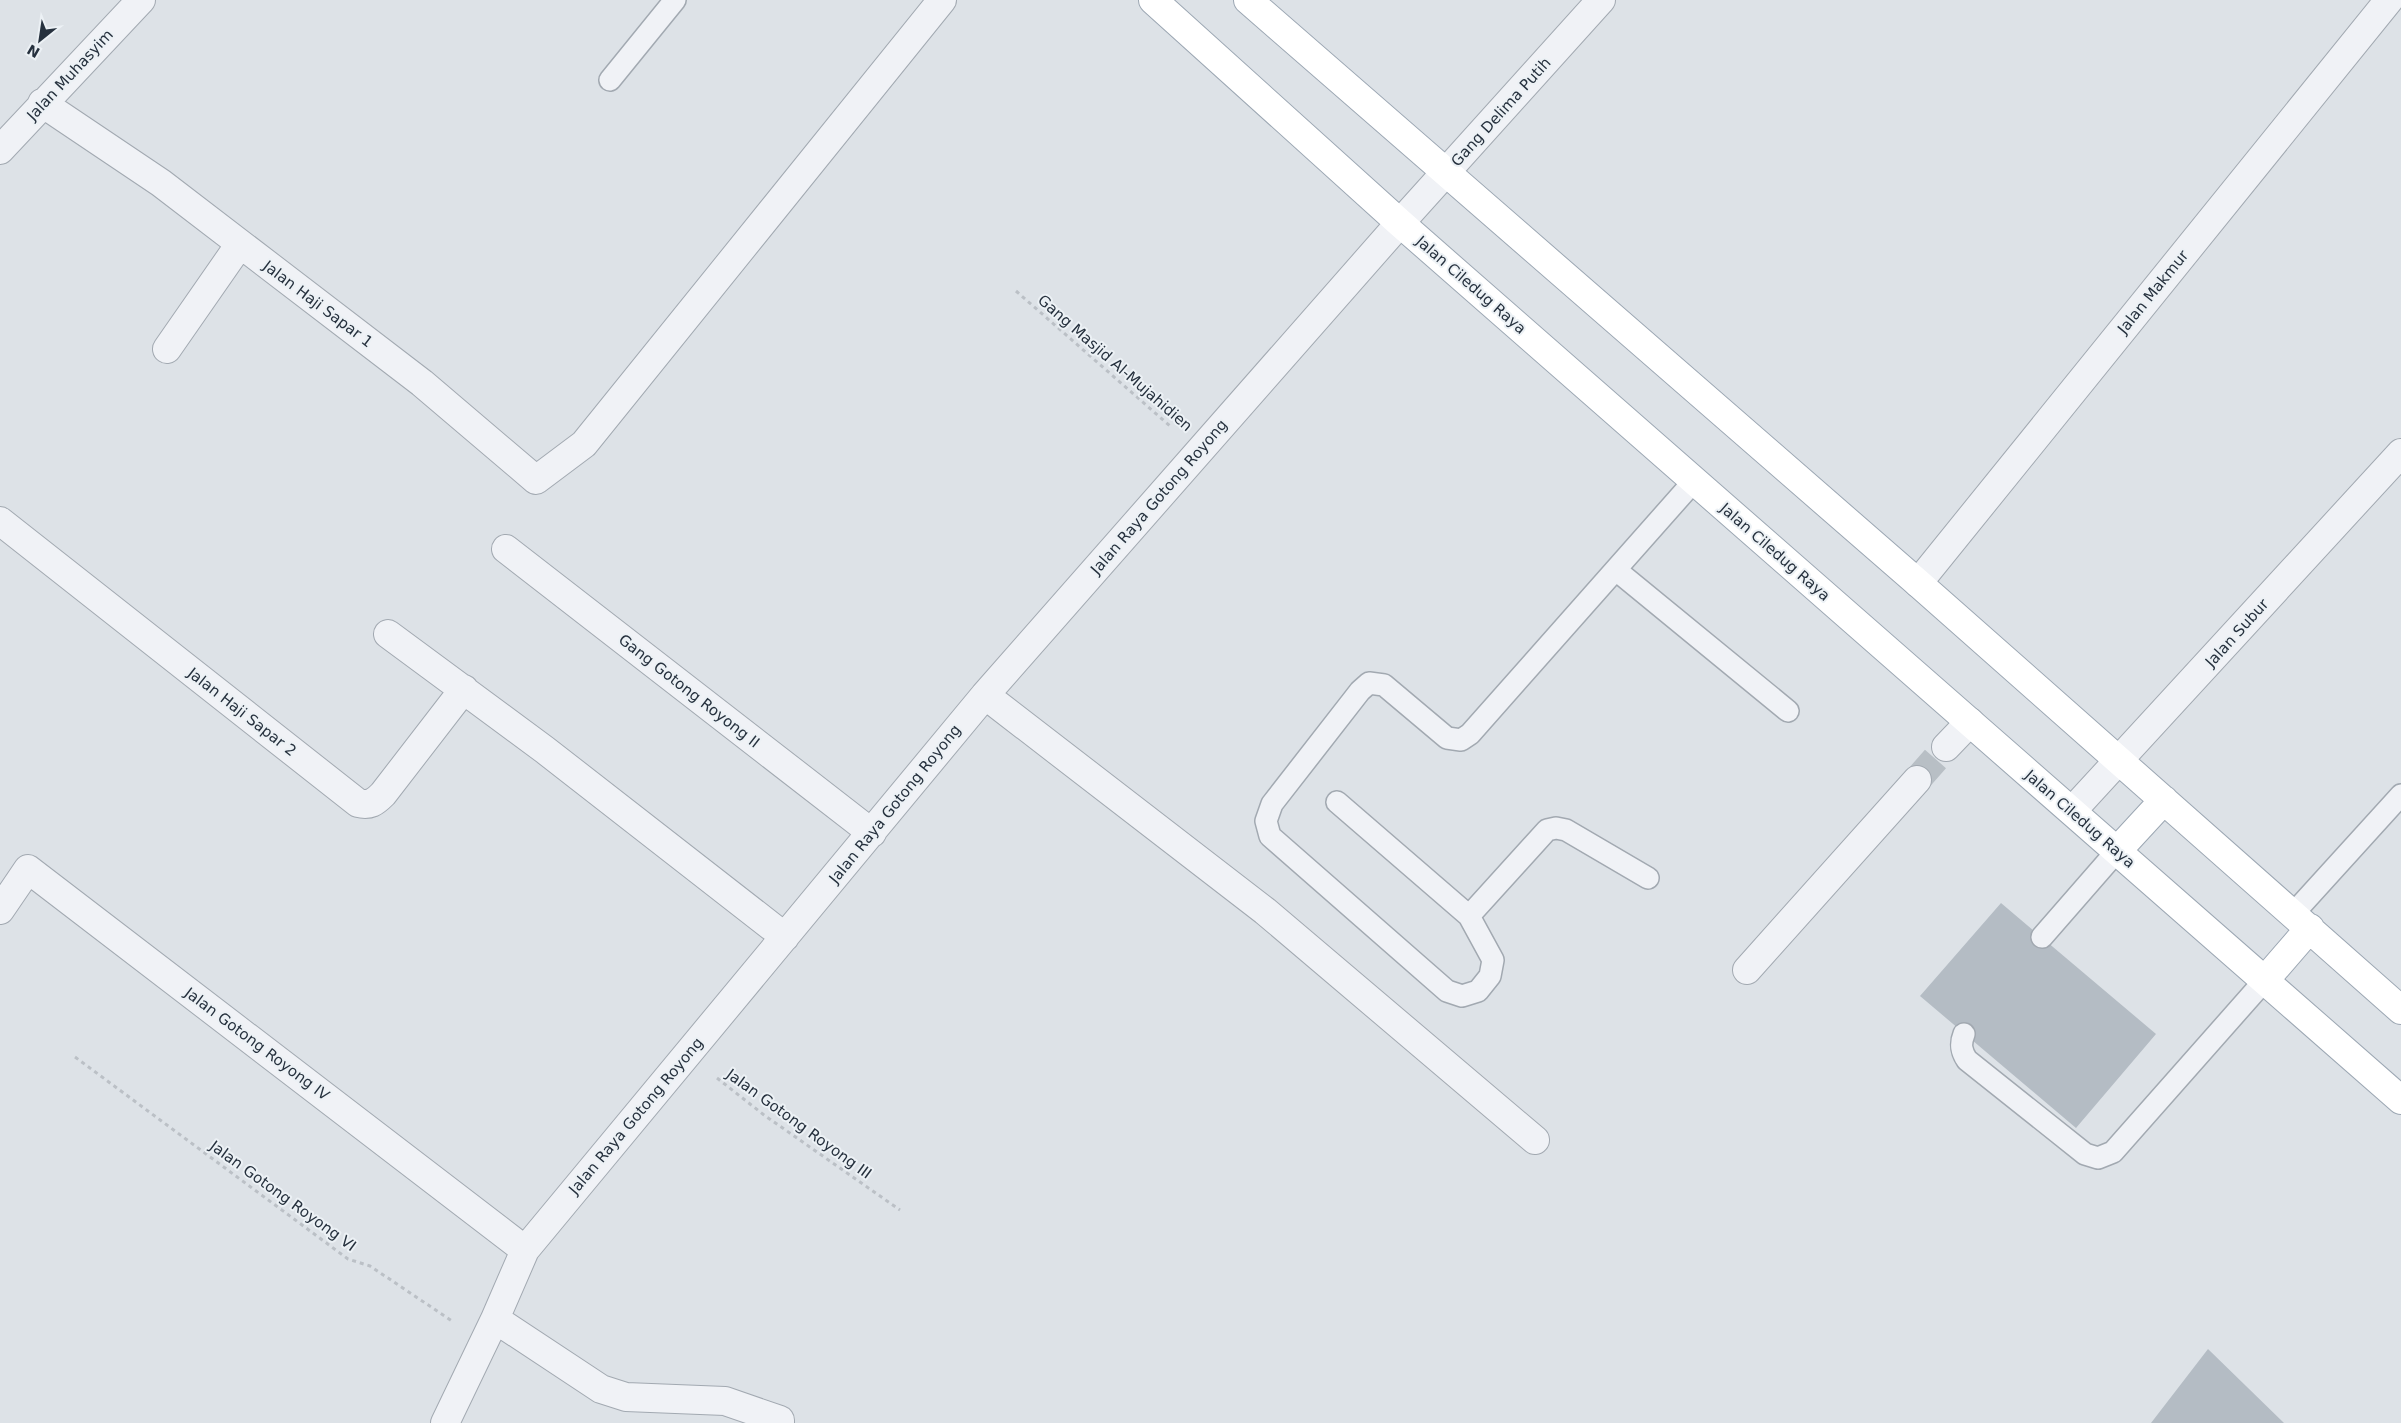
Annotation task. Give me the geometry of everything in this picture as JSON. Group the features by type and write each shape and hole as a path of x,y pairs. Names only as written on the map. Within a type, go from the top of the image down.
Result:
{"main road":[{"name":"Jalan Ciledug Raya","path":"1153,0 1400,223 2401,1100"},
{"path":"1248,0 1918,583 2401,1010"},
{"path":"2117,851 2164,800"},
{"path":"2265,980 2301,921"}],"street":[{"name":"Jalan Muhasyim","path":"0,150 141,0"},
{"name":"Jalan Haji Sapar 1","path":"42,104 161,183 422,383 536,480 584,444 942,0"},
{"name":"Gang Delima Putih","path":"1400,223 1601,0"},
{"name":"Jalan Makmur","path":"1918,583 2389,0"},
{"name":"Jalan Raya Gotong Royong","path":"445,1423 490,1331 525,1250 985,695 1400,223"},
{"path":"167,349 240,244"},
{"name":"Jalan Subur","path":"2072,811 2401,453"},
{"name":"Jalan Haji Sapar 2","path":"0,521 358,803 366,805 374,802 383,794 464,688"},
{"name":"Gang Gotong Royong II","path":"506,549 872,833"},
{"path":"388,634 464,688 786,937"},
{"path":"985,695 1265,911 1535,1140"},
{"path":"1946,747 1970,722"},
{"path":"1747,970 1917,780"},
{"name":"Jalan Gotong Royong IV","path":"0,910 28,869 525,1250"},
{"path":"490,1331 601,1389 626,1397 725,1401 780,1420 780,1423"}],"lane":[{"path":"610,80 675,0"},
{"path":"1337,802 1469,916 1493,960 1490,976 1478,991 1462,996 1446,991 1270,836 1266,821 1272,804 1369,683 1384,685 1447,738 1461,740 1470,734 1694,481"},
{"path":"1616,570 1788,711"},
{"path":"2301,921 2401,795"},
{"path":"1469,916 1547,830 1556,828 1566,830 1648,878"},
{"path":"2042,938 2117,851"},
{"path":"1964,1034 1961,1042 1962,1052 1967,1060 2085,1154 2098,1158 2113,1152 2265,980"}],"path":[{"name":"Gang Masjid Al-Mujahidien","path":"1016,291 1199,451"},
{"name":"Jalan Gotong Royong III","path":"687,1055 764,1115 900,1210"},
{"name":"Jalan Gotong Royong VI","path":"75,1057 348,1259 370,1266 490,1331"}],"building":[{"path":"2001,903 2156,1034 2076,1128 1920,996"},
{"path":"2208,1349 2284,1423 2151,1423"}],"tunnel":[{"path":"1917,780 1946,747"}]}
